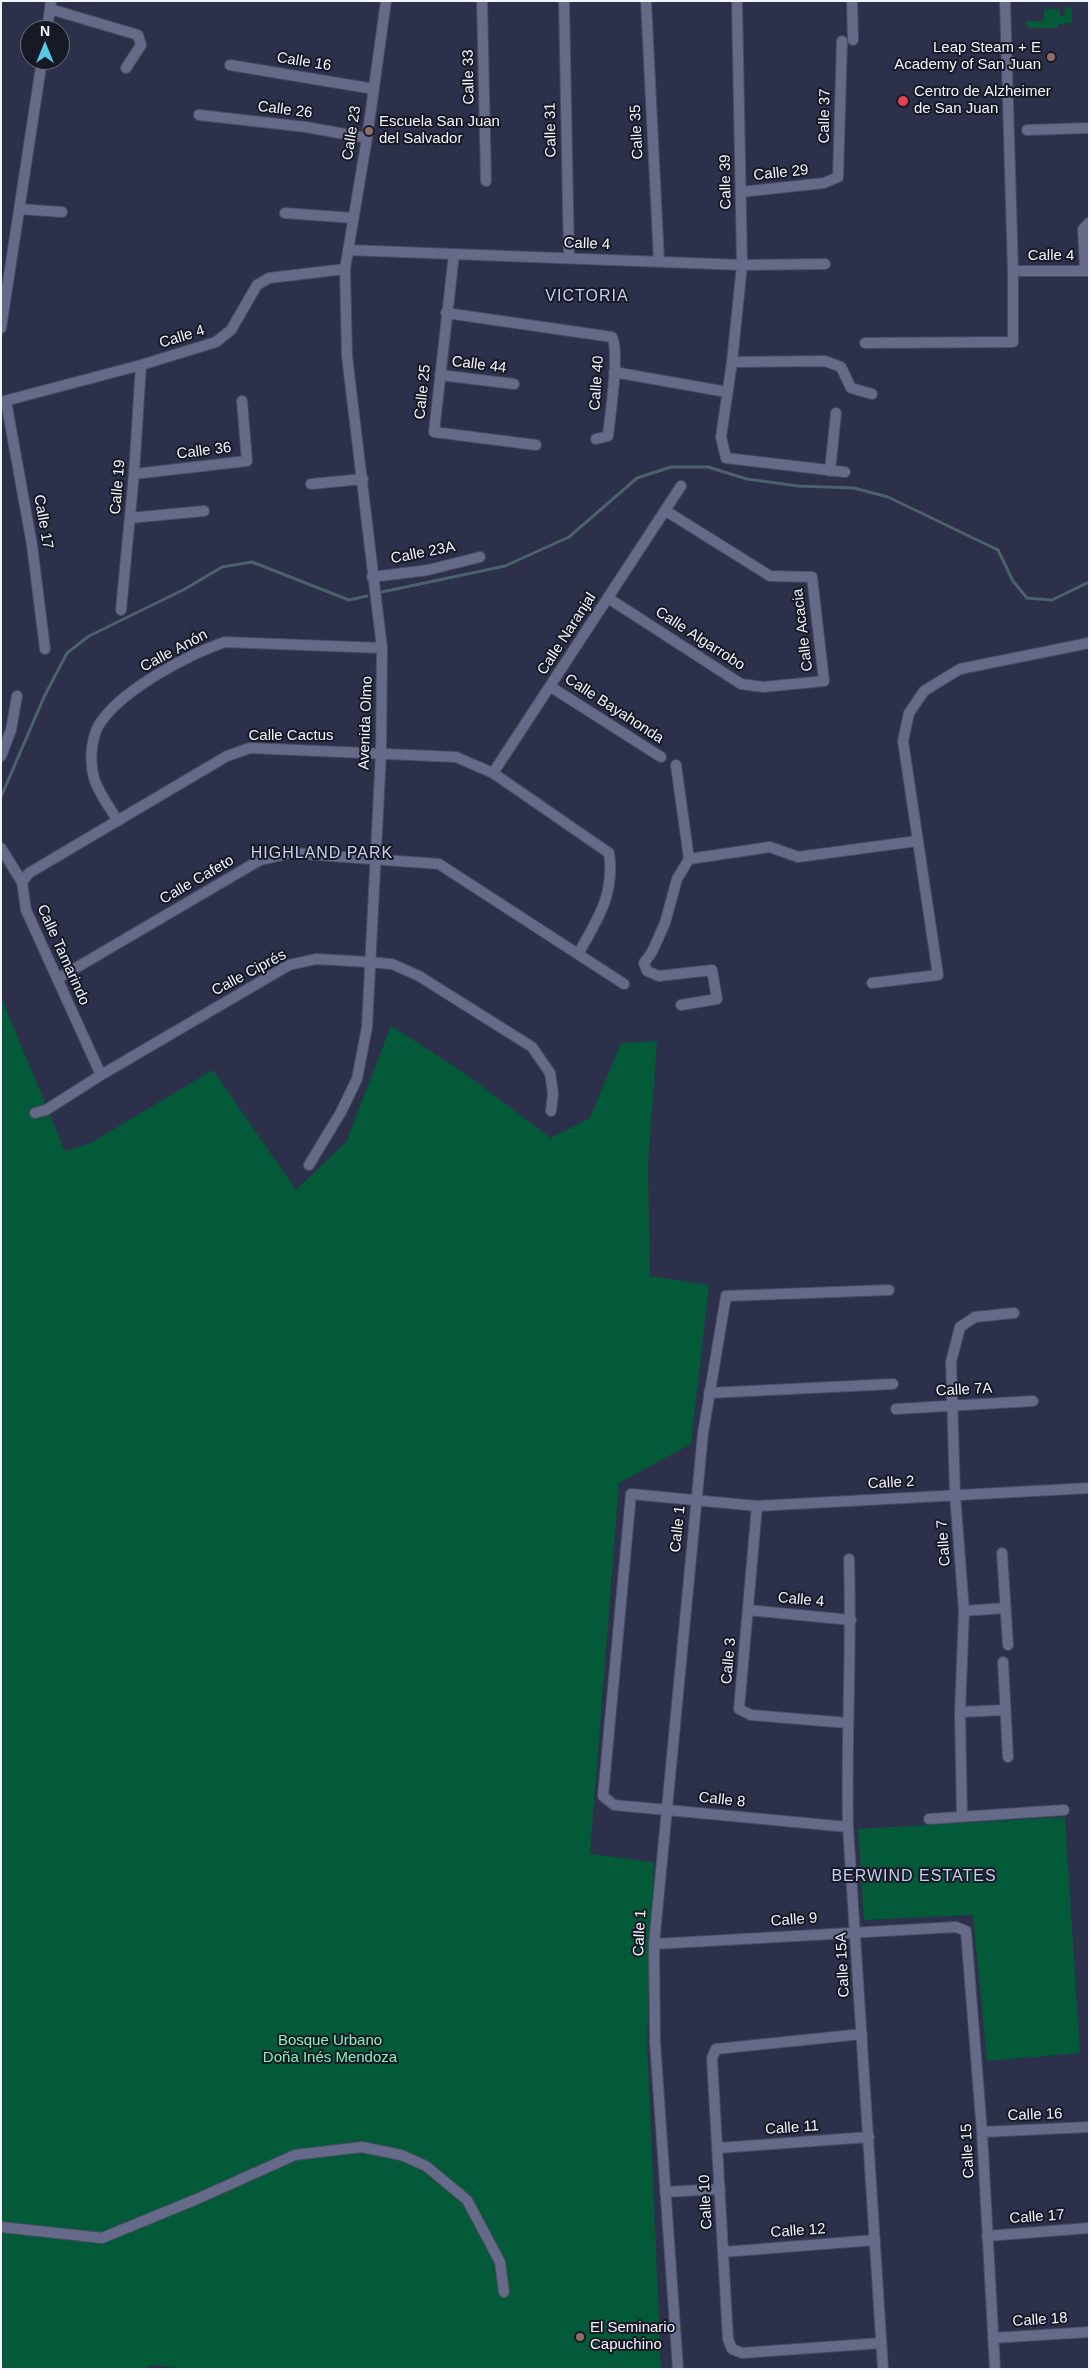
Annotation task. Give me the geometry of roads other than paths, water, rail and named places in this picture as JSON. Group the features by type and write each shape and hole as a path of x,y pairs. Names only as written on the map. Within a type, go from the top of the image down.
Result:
{"street":[{"name":"Calle 23","path":"345,269 367,138 386,1"},
{"name":"Calle 33","path":"482,1 486,181"},
{"name":"Calle 31","path":"564,1 568,258"},
{"name":"Calle 35","path":"646,1 659,261"},
{"name":"Calle 39","path":"737,1 742,265 732,362 721,438 726,458 845,472"},
{"name":"Calle 37","path":"824,184 838,177 847,40 852,1"},
{"path":"865,343 1013,342 1013,271 1005,1"},
{"path":"48,20 50,5 138,35 141,44 126,68"},
{"name":"Calle 16","path":"230,65 374,89"},
{"path":"1,328 41,70"},
{"name":"Calle 26","path":"199,115 306,127 367,138"},
{"path":"1026,130 1089,128"},
{"name":"Calle 29","path":"741,192 824,184"},
{"path":"20,209 62,212"},
{"path":"286,213 353,218"},
{"path":"1087,271 1083,229 1089,223"},
{"name":"Calle 4","path":"348,250 742,265 824,264"},
{"name":"Calle 25","path":"454,254 434,432 536,445"},
{"name":"Calle 4","path":"4,402 141,365 216,342 231,330 257,285 269,278 345,269"},
{"name":"Avenida Olmo","path":"309,1165 341,1112 358,1079 367,1027 380,753 382,648 347,356 345,269"},
{"name":"Calle 4","path":"1013,271 1087,271"},
{"name":"Calle 40","path":"446,313 612,337 615,342 614,372 608,436 596,439"},
{"path":"732,362 825,361 841,367 851,388 872,394"},
{"name":"Calle 19","path":"121,610 134,474 141,365"},
{"path":"614,372 727,392"},
{"name":"Calle 44","path":"440,375 514,384"},
{"name":"Calle 36","path":"134,474 247,461 242,401"},
{"name":"Calle 17","path":"4,402 32,545 45,649"},
{"path":"830,471 836,413"},
{"path":"311,484 363,479"},
{"name":"Calle Naranjal","path":"493,773 681,486"},
{"name":"Calle Acacia","path":"666,510 770,576 812,577 824,681 812,682"},
{"path":"130,518 204,511"},
{"name":"Calle 23A","path":"372,577 428,570 480,557"},
{"name":"Calle Algarrobo","path":"608,598 741,684 763,687 812,682"},
{"name":"Calle Anón","path":"118,821 94,778 92,748 102,720 127,694 205,648 225,642 382,648"},
{"path":"872,983 938,975 903,741 908,713 924,692 960,669 1089,643"},
{"name":"Calle Bayahonda","path":"551,687 661,757"},
{"path":"1,756 11,730 17,696"},
{"name":"Calle Cactus","path":"22,882 28,874 227,756 250,748 456,757 493,773 609,852 612,872 603,912 578,954"},
{"path":"676,765 689,859 677,879 665,923 652,952 644,963 647,971 659,976 712,970 716,999 681,1005"},
{"path":"689,859 770,847 798,857 917,841"},
{"name":"Calle Tamarindo","path":"1,848 22,882 26,910 101,1075"},
{"name":"Calle Cafeto","path":"57,979 260,860 291,853 439,864 624,984"},
{"name":"Calle Ciprés","path":"35,1114 46,1110 101,1075 289,966 316,959 392,964 419,976 532,1047 550,1074 553,1093 551,1111"},
{"name":"Calle 1","path":"678,2369 654,2042 654,1944 665,1809 696,1499 708,1393 726,1296 889,1290"},
{"name":"Calle 7","path":"962,1816 960,1712 964,1611 955,1494 951,1362 960,1327 975,1317 1014,1312"},
{"path":"708,1393 893,1384"},
{"name":"Calle 7A","path":"896,1409 1033,1401"},
{"name":"Calle 2","path":"604,1788 631,1494 757,1506 1089,1488"},
{"name":"Calle 3","path":"757,1506 740,1709 751,1715 848,1723"},
{"path":"1002,1553 1004,1608 1008,1645"},
{"name":"Calle 15A","path":"849,1559 851,1620 848,1723 848,1828 883,2369"},
{"path":"964,1611 1004,1608"},
{"name":"Calle 4","path":"748,1610 851,1620"},
{"path":"1003,1662 1008,1757"},
{"path":"960,1712 1005,1710"},
{"name":"Calle 8","path":"604,1788 603,1796 614,1805 848,1828"},
{"path":"929,1819 1064,1810"},
{"name":"Calle 9","path":"654,1944 856,1931 956,1927 966,1931"},
{"name":"Calle 15","path":"966,1931 982,2132 995,2369"},
{"name":"Calle 10","path":"862,2034 716,2049 712,2058 728,2339 732,2349 742,2353 881,2343"},
{"name":"Calle 16","path":"982,2132 1089,2127"},
{"name":"Calle 11","path":"718,2148 868,2137"},
{"path":"1,2227 102,2238 197,2200 295,2155 362,2147 401,2154 426,2166 467,2200 500,2262 504,2292"},
{"path":"665,2192 720,2189"},
{"name":"Calle 17","path":"987,2236 1089,2228"},
{"name":"Calle 12","path":"723,2252 876,2240"},
{"name":"Calle 18","path":"993,2338 1089,2332"}],"waterway":[{"path":"382,592 505,566 569,537 637,478 671,467 708,467 747,479 798,486 854,488 888,497 998,550 1013,581 1027,598 1052,600 1089,582"},
{"path":"1,797 44,697 67,653 89,636 185,589 222,567 252,562 349,600 367,596"}],"place":[{"name":"Leap Steam + E Academy of San Juan","path":"1051,57"},
{"name":"Centro de Alzheimer de San Juan","path":"903,101"},
{"name":"Escuela San Juan del Salvador","path":"369,131"},
{"name":"El Seminario Capuchino","path":"580,2337"}],"district":[{"name":"VICTORIA","path":"587,297"},
{"name":"HIGHLAND PARK","path":"322,854"},
{"name":"BERWIND ESTATES","path":"914,1877"}],"park label":[{"name":"Bosque Urbano Doña Inés Mendoza","path":"330,2050"}]}
